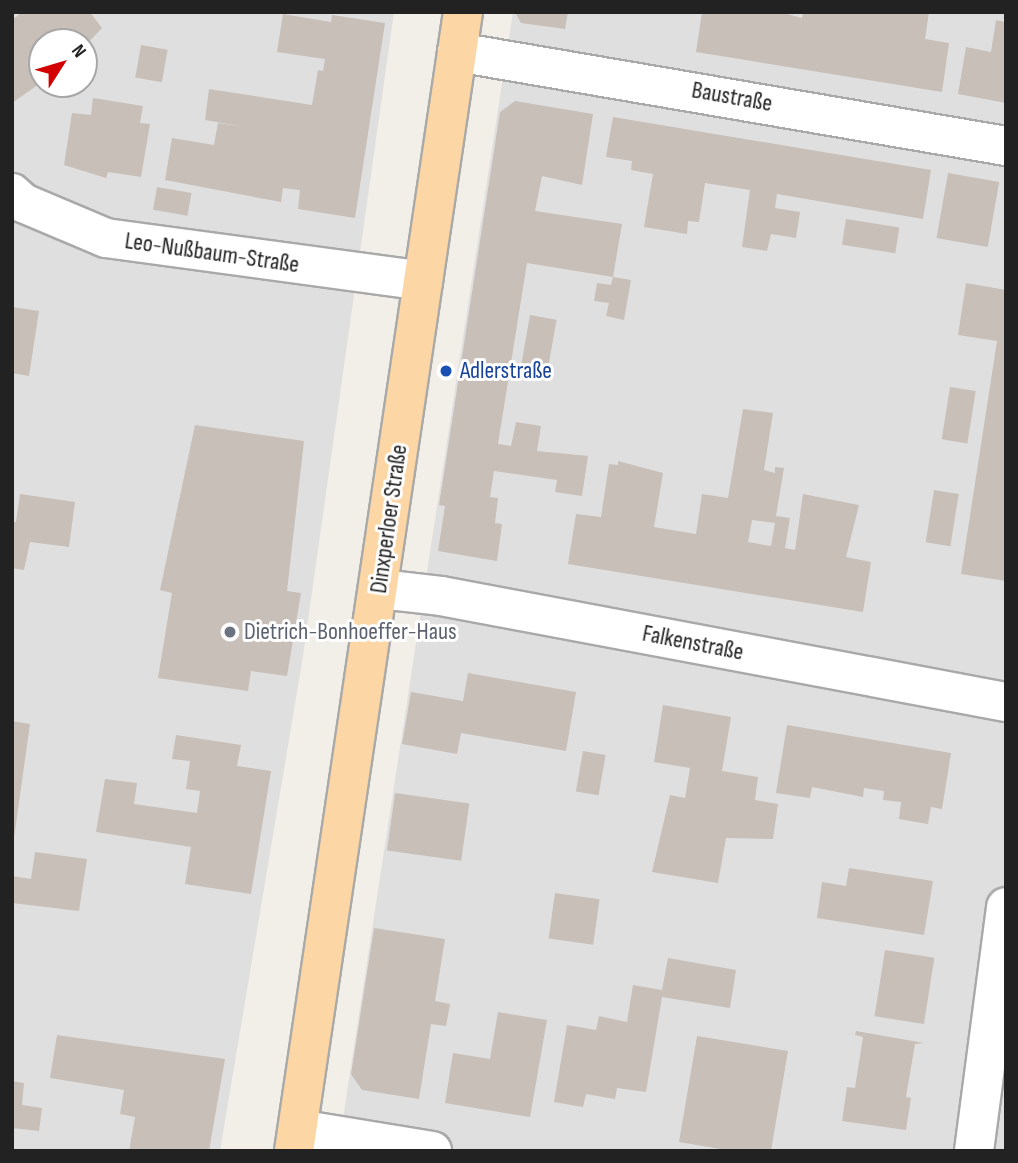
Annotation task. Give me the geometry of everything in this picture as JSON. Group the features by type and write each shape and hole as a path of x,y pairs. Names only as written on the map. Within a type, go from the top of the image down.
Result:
{"main road":[{"name":"Dinxperloer Straße","path":"296,1140 380,589 463,12"}],"street":[{"name":"Baustraße","path":"457,52 1006,146"},
{"name":"Leo-Nußbaum-Straße","path":"12,193 23,203 106,238 423,281"},
{"name":"Falkenstraße","path":"380,589 441,596 1006,702"},
{"path":"974,1151 1006,907"},
{"path":"296,1140 432,1151"}],"shaded area":[{"path":"12,12 394,12 303,656 220,1151 12,1151"},
{"path":"513,12 1006,12 1006,1151 338,1151"}],"building":[{"path":"22,12 90,12 102,28 98,32 98,28 28,28 28,92 12,103 12,20"},
{"path":"515,12 568,12 565,29 521,23"},
{"path":"702,12 780,12 802,18 803,12 929,12 925,39 949,43 942,92 696,52"},
{"path":"283,14 331,22 332,15 385,23 355,218 298,209 300,190 283,188 281,202 165,180 172,138 214,145 218,123 245,127 205,120 209,89 312,105 318,70 323,71 325,59 277,52"},
{"path":"996,20 1006,22 1006,103 958,94 966,47 991,52"},
{"path":"141,45 168,50 162,82 135,77"},
{"path":"93,98 143,106 140,123 150,124 141,177 108,172 106,178 64,165 72,113 91,115"},
{"path":"515,101 593,114 582,185 542,176 535,211 622,224 613,277 527,263 498,444 511,446 516,422 541,426 537,451 588,456 582,496 555,492 557,480 494,471 490,497 498,498 495,523 502,524 497,561 438,551 445,506 439,505 500,112"},
{"path":"613,117 931,170 923,219 777,194 775,208 800,212 796,238 771,234 767,251 742,247 750,190 705,183 699,222 688,221 687,234 644,227 653,174 631,170 632,161 606,157"},
{"path":"948,173 999,182 988,247 937,238"},
{"path":"157,187 191,193 187,216 153,210"},
{"path":"846,219 899,227 895,253 842,245"},
{"path":"613,277 631,280 624,320 606,316 609,303 594,301 597,283 611,285"},
{"path":"966,283 1006,290 1006,581 961,574 997,341 958,335"},
{"path":"12,307 39,311 29,376 12,373"},
{"path":"530,315 557,320 547,372 521,367"},
{"path":"950,387 976,391 967,443 942,439"},
{"path":"743,409 773,413 764,470 775,473 775,467 784,468 776,516 790,518 785,548 795,550 803,494 859,505 846,557 871,562 863,612 568,564 576,514 601,517 609,464 618,465 618,461 663,473 654,527 696,534 702,494 728,498","holes":["752,520 775,523 771,546 748,542"]},
{"name":"Dietrich-Bonhoeffer-Haus","path":"195,425 304,441 287,591 301,593 287,676 251,671 248,691 158,678 172,593 160,590"},
{"path":"934,490 959,494 950,546 926,542"},
{"path":"20,494 75,502 69,547 30,542 24,570 12,568 12,522 16,522"},
{"path":"468,673 576,692 566,751 461,733 457,754 402,744 411,692 463,701"},
{"path":"663,705 731,717 722,771 758,777 755,800 778,804 773,839 726,838 718,883 652,872 670,795 685,798 690,768 654,762"},
{"path":"12,721 30,724 14,838 12,837"},
{"path":"787,725 951,753 942,809 931,807 928,824 899,819 901,802 883,800 884,791 864,788 863,797 812,787 810,798 776,793"},
{"path":"176,735 241,745 237,766 271,771 251,894 185,884 191,847 96,832 105,779 137,783 134,804 197,813 200,791 186,789 190,761 172,759"},
{"path":"583,751 606,755 599,795 576,791"},
{"path":"395,793 469,803 461,861 387,850"},
{"path":"35,852 87,859 79,911 12,903 12,876 31,879"},
{"path":"849,868 933,881 924,935 817,918 822,882 846,886"},
{"path":"555,893 600,899 593,945 549,939"},
{"path":"374,928 445,939 435,1001 450,1004 446,1026 431,1024 419,1099 362,1090 351,1074"},
{"path":"885,950 934,958 924,1024 875,1016"},
{"path":"668,958 736,970 730,1008 662,997 646,1092 617,1088 615,1099 586,1094 583,1107 554,1102 567,1025 596,1030 599,1016 627,1022 633,985 662,990"},
{"path":"498,1012 547,1020 530,1117 445,1103 453,1053 490,1059"},
{"path":"856,1031 924,1043 915,1044 906,1097 911,1098 906,1130 842,1121 847,1087 855,1088 863,1037 855,1035"},
{"path":"57,1035 225,1059 209,1151 129,1151 135,1117 120,1114 124,1090 50,1078"},
{"path":"697,1036 788,1051 771,1151 732,1151 679,1142"},
{"path":"12,1081 24,1083 22,1105 42,1108 39,1131 12,1128"}],"place":[{"name":"Adlerstraße","path":"446,371"},
{"name":"Dietrich-Bonhoeffer-Haus","path":"230,632"}]}
